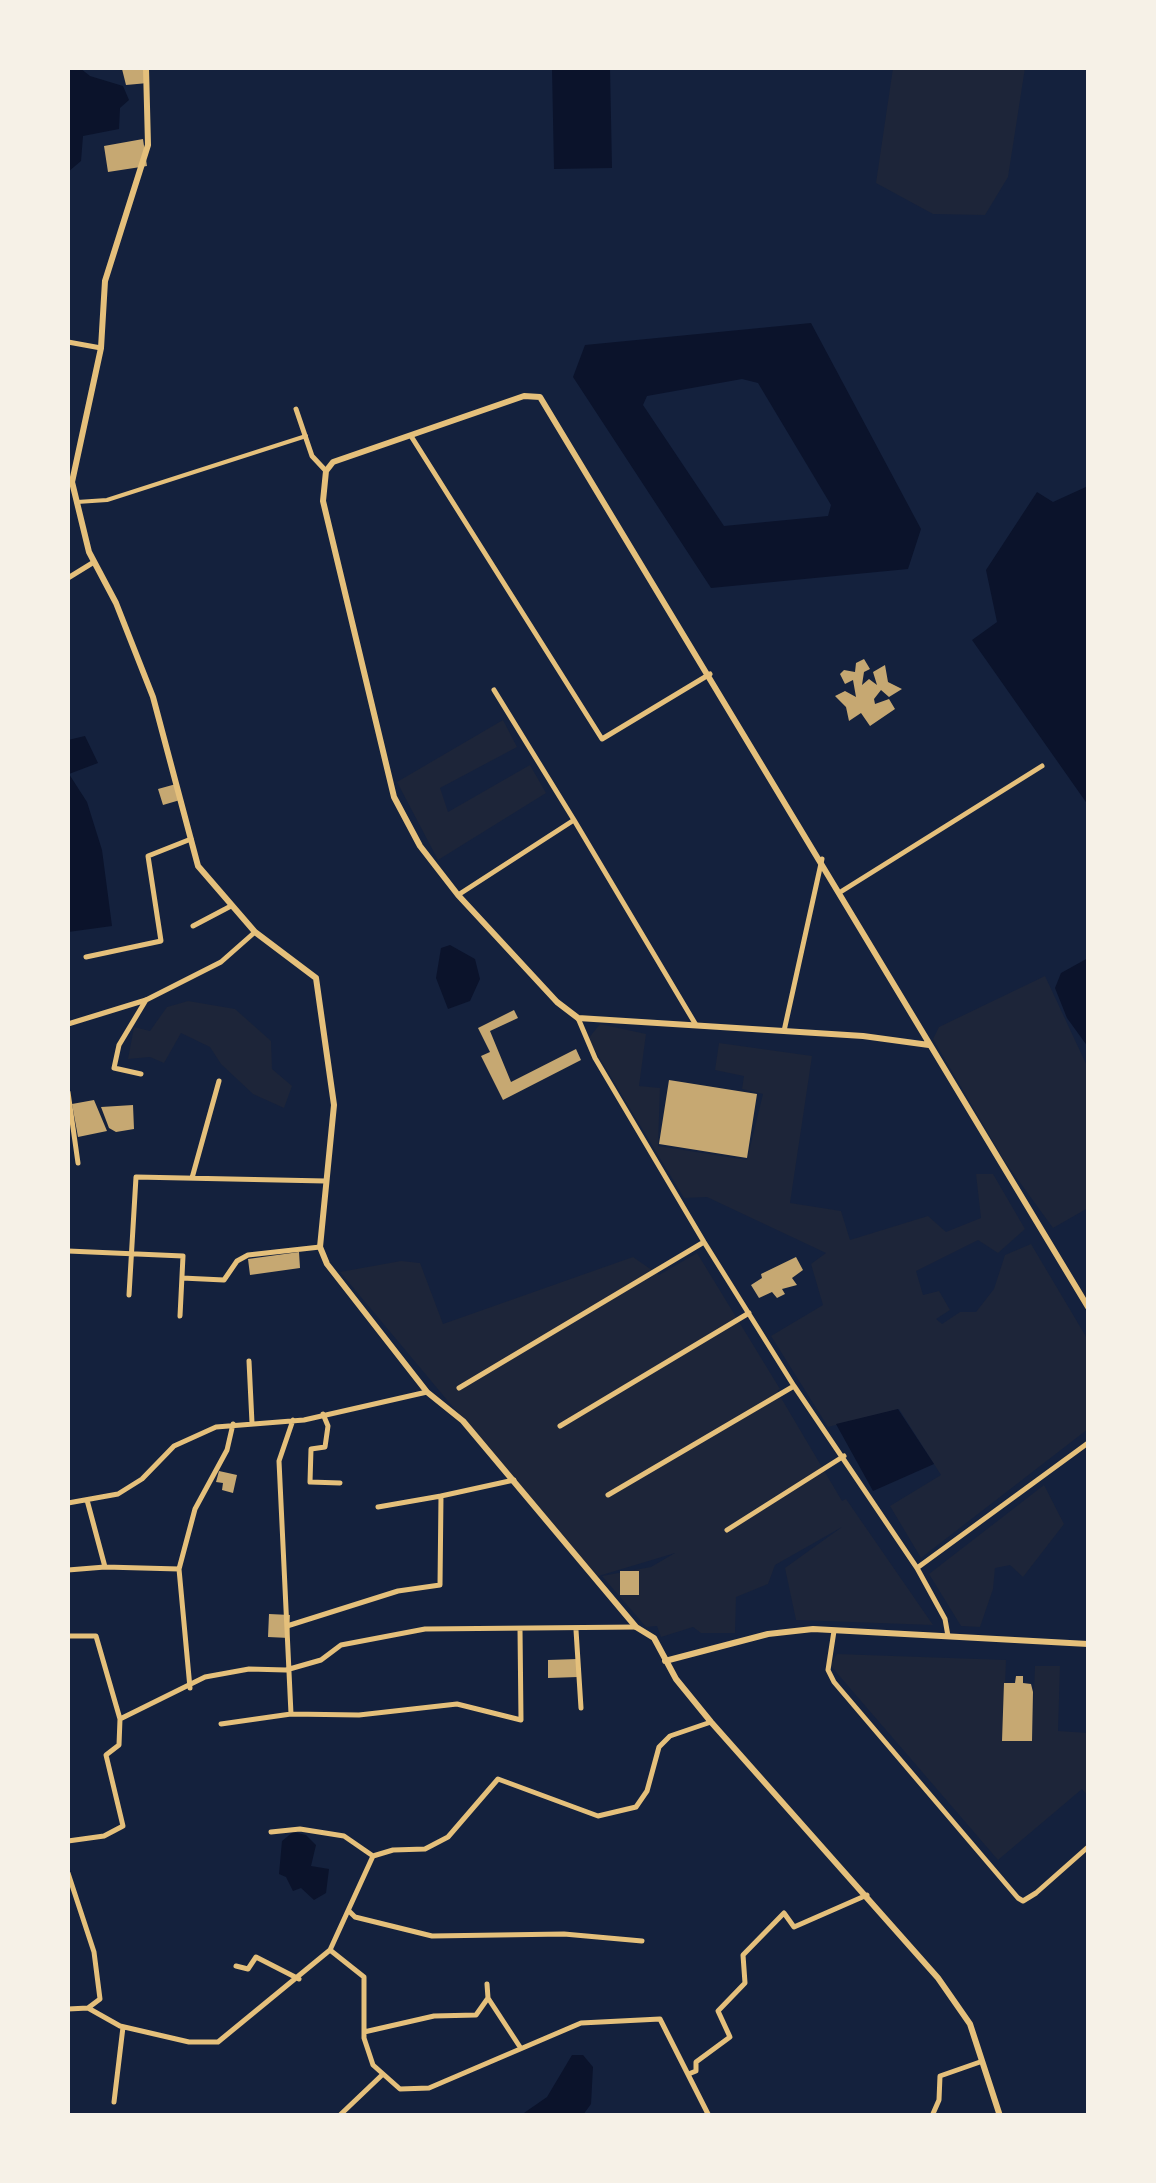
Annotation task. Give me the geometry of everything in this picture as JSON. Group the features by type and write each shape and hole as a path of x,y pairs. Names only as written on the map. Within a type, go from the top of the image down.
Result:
{"street":[{"path":"146,68 148,145 106,280 99,322 101,348 71,456 72,482 94,562 139,661 198,866 255,932 281,956 306,968 318,986 334,1106 320,1247 343,1290 427,1392 463,1421 636,1626 654,1638 665,1660 711,1722 965,2014 1000,2116"},
{"path":"68,342 101,348"},
{"path":"948,1638 945,1620 917,1568 794,1386 704,1242 594,1058 578,1018 458,895 405,822 383,763 324,501 326,471 343,456 524,396 540,397 842,891 929,1045 1088,1307"},
{"path":"296,409 312,456 326,471"},
{"path":"410,433 602,739 710,674"},
{"path":"77,502 124,495 306,436"},
{"path":"68,578 94,562"},
{"path":"494,690 697,1026"},
{"path":"842,891 1042,766"},
{"path":"458,895 574,820"},
{"path":"86,957 161,941 148,856 190,839"},
{"path":"784,1031 822,859"},
{"path":"193,926 231,906"},
{"path":"68,1024 146,1000 220,962 255,932"},
{"path":"140,1074 114,1068 119,1045 146,1000"},
{"path":"578,1018 929,1045"},
{"path":"192,1178 219,1082"},
{"path":"68,1092 78,1163"},
{"path":"129,1295 136,1177 325,1181"},
{"path":"460,1388 704,1242"},
{"path":"182,1278 224,1280 237,1261 248,1255 320,1247"},
{"path":"68,1252 183,1256 180,1316"},
{"path":"560,1426 748,1313"},
{"path":"248,1361 252,1423"},
{"path":"608,1495 794,1386"},
{"path":"68,1503 118,1494 142,1479 174,1446 201,1432 234,1424 293,1420 427,1392"},
{"path":"324,1414 328,1426 325,1448 311,1449 310,1482 340,1483"},
{"path":"291,1714 286,1670 280,1461 293,1420"},
{"path":"190,1688 178,1569 195,1509 227,1450 234,1424"},
{"path":"917,1568 1088,1443"},
{"path":"726,1530 844,1456"},
{"path":"378,1507 514,1480"},
{"path":"287,1626 398,1591 441,1584 441,1496"},
{"path":"87,1500 105,1567"},
{"path":"68,1570 178,1569"},
{"path":"120,1719 218,1673 286,1670 322,1660 341,1644 385,1636 425,1629 576,1630 636,1626"},
{"path":"221,1724 291,1714 359,1715 458,1704 521,1720 520,1628"},
{"path":"576,1630 581,1708"},
{"path":"665,1660 768,1634 834,1630 1088,1644"},
{"path":"834,1630 828,1670 834,1682 1018,1898 1023,1900 1036,1893 1088,1847"},
{"path":"68,1636 96,1636 120,1719 119,1745 106,1755 124,1826 104,1836 68,1841"},
{"path":"68,2009 88,2008 123,2027 189,2042 218,2042 330,1950 373,1856 393,1850 425,1849 448,1837 498,1779 598,1816 636,1807 647,1791 659,1747 670,1736 711,1722"},
{"path":"271,1832 286,1828 344,1836 373,1856"},
{"path":"68,1873 94,1952 100,1998 88,2008"},
{"path":"690,2074 696,2071 696,2062 730,2037 718,2011 745,1983 742,1955 784,1913 794,1927 866,1896"},
{"path":"349,1910 356,1917 432,1936 564,1934 642,1942"},
{"path":"330,1950 364,1977 364,2032 373,2065 400,2089 429,2088 580,2024 660,2019 709,2116"},
{"path":"236,1966 248,1969 256,1957 299,1979"},
{"path":"487,1984 488,1998 520,2047"},
{"path":"364,2032 434,2016 476,2015 488,1998"},
{"path":"114,2102 123,2027"},
{"path":"932,2116 939,2100 940,2076 980,2062"},
{"path":"339,2116 382,2075"}],"shaded area":[{"path":"68,68 80,68 90,76 123,86 129,100 120,108 119,129 83,136 81,161 68,172"},
{"path":"552,68 610,68 612,168 554,169"},
{"path":"893,68 1025,68 1008,177 985,215 933,214 876,183"},
{"path":"811,323 921,529 908,569 711,588 573,377 585,345","holes":["742,379 758,383 831,505 828,516 724,526 643,405 647,396"]},
{"path":"1088,486 1088,805 972,640 997,622 986,570 1037,492 1053,502"},
{"path":"503,720 517,747 440,788 448,812 530,765 546,793 438,860 397,782"},
{"path":"85,736 98,763 69,774 87,802 102,850 112,926 68,932 68,740"},
{"path":"450,945 475,959 480,979 470,1001 448,1009 436,978 441,948"},
{"path":"1088,958 1088,1047 1067,1018 1055,988 1061,973"},
{"path":"1045,976 1088,1068 1088,1208 1053,1228 1005,1162 933,1039 939,1027"},
{"path":"188,1001 235,1009 271,1041 272,1069 292,1086 284,1108 253,1094 221,1064 210,1047 181,1033 164,1063 150,1057 128,1059 134,1027 150,1031 167,1007"},
{"path":"600,1024 646,1034 639,1086 660,1088 658,1146 747,1160 763,1094 742,1089 744,1076 715,1070 719,1043 812,1056 790,1203 841,1211 850,1240 928,1216 946,1232 981,1218 976,1174 993,1174 1025,1229 998,1253 978,1240 916,1271 923,1295 939,1291 950,1310 936,1319 942,1324 960,1312 976,1312 994,1289 1005,1255 1031,1244 1088,1340 1088,1429 921,1558 890,1506 941,1475 899,1409 828,1427 771,1336 823,1305 811,1264 826,1253 707,1197 684,1198 588,1039"},
{"path":"697,1253 780,1389 777,1391 842,1501 846,1499 933,1625 796,1620 785,1568 842,1527 775,1565 768,1584 736,1597 735,1633 701,1633 693,1627 661,1637 657,1626 646,1627 602,1576 651,1567 675,1553 595,1577 340,1272 401,1261 420,1263 443,1324 633,1257 659,1275"},
{"path":"898,1409 934,1464 873,1491 836,1424"},
{"path":"1044,1485 1064,1524 1023,1577 1010,1565 995,1568 993,1589 980,1627 961,1626 929,1574"},
{"path":"837,1654 1006,1660 1003,1738 1032,1738 1035,1666 1060,1666 1058,1731 1088,1733 1088,1796 1082,1789 998,1860 830,1665"},
{"path":"293,1832 306,1835 316,1845 311,1866 329,1869 326,1893 314,1900 301,1888 293,1891 286,1877 279,1874 282,1841"},
{"path":"572,2055 583,2055 593,2067 591,2104 583,2115 521,2115 547,2097"}],"building":[{"path":"146,68 148,83 126,85 122,69"},
{"path":"143,139 147,166 108,172 104,146"},
{"path":"864,659 870,669 864,672 862,685 869,679 877,685 873,672 885,665 888,682 902,689 889,697 881,690 875,704 889,699 895,709 870,726 861,713 849,721 846,707 835,696 845,691 856,697 853,680 845,684 840,674 844,670 855,672 856,663"},
{"path":"176,784 180,800 163,805 158,789"},
{"path":"514,1010 518,1018 490,1031 511,1082 576,1049 581,1060 503,1100 481,1056 490,1052 478,1028"},
{"path":"669,1080 757,1094 747,1158 659,1144"},
{"path":"94,1100 107,1131 78,1137 72,1104"},
{"path":"133,1105 134,1129 116,1132 109,1128 101,1107"},
{"path":"299,1252 300,1268 250,1275 248,1259"},
{"path":"796,1257 803,1270 792,1278 797,1285 782,1289 785,1294 777,1298 772,1292 759,1298 751,1285 762,1278 761,1274"},
{"path":"219,1471 237,1475 233,1493 222,1490 223,1483 216,1482"},
{"path":"620,1571 639,1571 639,1595 620,1595"},
{"path":"269,1614 290,1615 289,1638 268,1637"},
{"path":"578,1659 578,1677 548,1678 548,1660"},
{"path":"1016,1676 1023,1676 1023,1683 1031,1684 1033,1692 1032,1741 1002,1741 1004,1683 1015,1683"}]}
